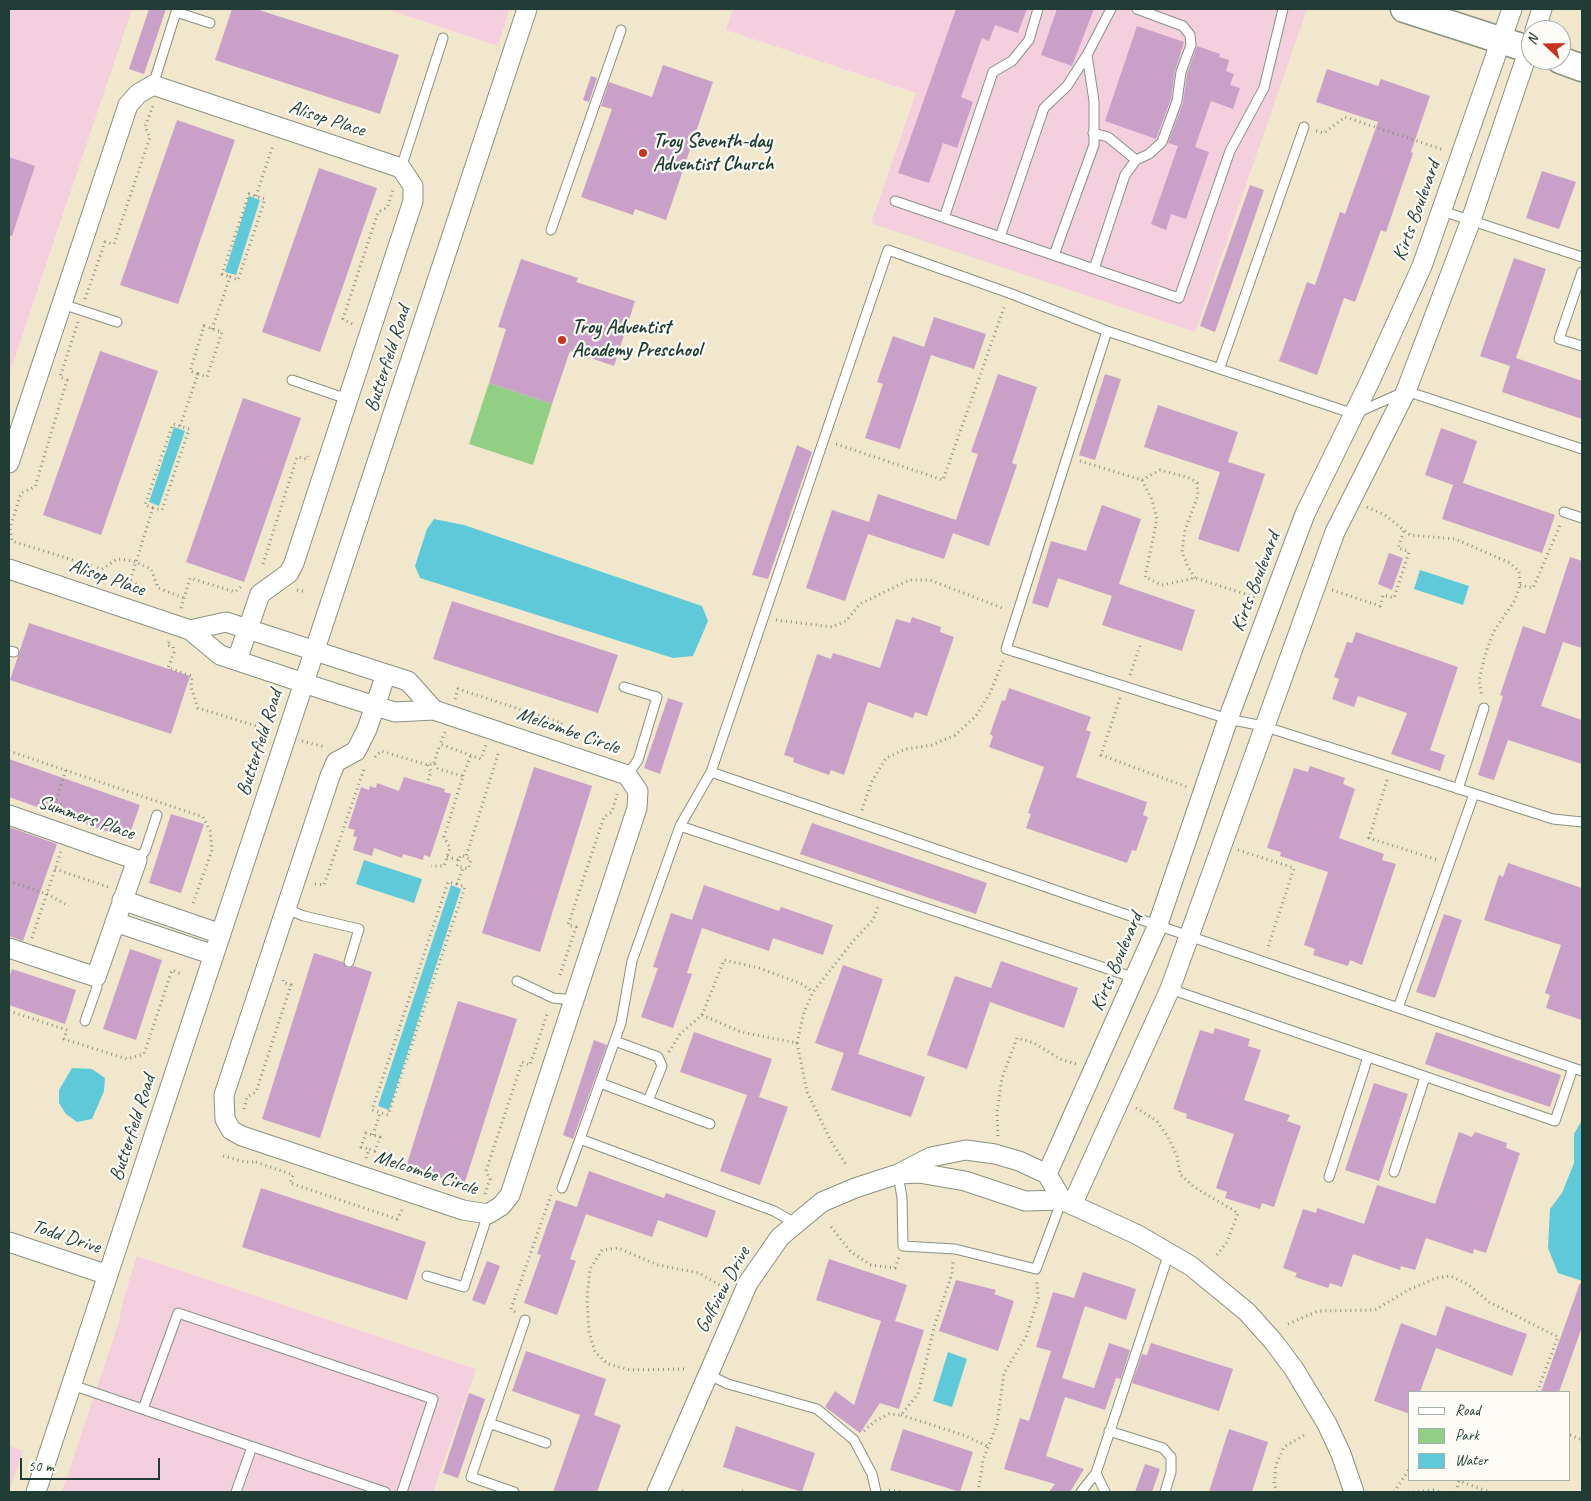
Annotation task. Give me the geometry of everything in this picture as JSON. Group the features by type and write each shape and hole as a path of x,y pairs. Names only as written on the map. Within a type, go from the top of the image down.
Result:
{"main road":[{"path":"1404,9 1501,40 1521,42"}],"street":[{"name":"Butterfield Road","path":"36,1492 527,9"},
{"name":"Kirts Boulevard","path":"1047,1174 1136,978 1157,926 1228,718 1305,514 1354,414 1422,266 1512,9"},
{"path":"1067,1202 1170,989 1263,726 1335,532 1406,391 1471,220 1523,70"},
{"path":"9,463 128,105 138,94 154,92"},
{"name":"Alisop Place","path":"154,92 398,176"},
{"path":"237,660 260,594 289,573 294,563 412,200 413,186 398,176"},
{"name":"Alisop Place","path":"9,569 190,630 220,655 304,683"},
{"path":"190,630 226,622 315,650"},
{"name":"Melcombe Circle","path":"315,650 408,681 434,710"},
{"name":"Melcombe Circle","path":"304,683 375,706 395,712 434,710 623,782 638,791 637,808 510,1195 501,1206 485,1208 476,1214 242,1136 231,1130 225,1119 224,1095 336,762 356,751 367,729 375,706 386,674"},
{"name":"Summers Place","path":"9,815 136,860 118,895 115,922 96,976"},
{"path":"118,895 221,934"},
{"path":"115,922 214,955"},
{"path":"9,948 96,976"},
{"name":"Golfview Drive","path":"657,1492 748,1283 763,1259 795,1223 822,1202 855,1188 898,1174 932,1157 966,1150 1011,1158 1047,1174"},
{"name":"Golfview Drive","path":"898,1174 918,1173 965,1181 1024,1200 1067,1202"},
{"path":"1047,1174 1067,1202 1138,1235 1169,1253 1216,1285 1247,1312 1274,1341 1299,1375 1327,1424 1341,1454 1354,1492"},
{"name":"Todd Drive","path":"9,1242 108,1275"}],"lane":[{"path":"944,218 994,72 1012,61 1029,40 1038,9"},
{"path":"1000,237 1044,108 1067,86 1087,55 1111,9"},
{"path":"1094,269 1125,175 1136,160 1150,154 1162,142 1176,101 1182,72 1191,45 1190,35 1183,26 1137,9"},
{"path":"895,201 1179,298 1230,151 1264,88 1283,9"},
{"path":"154,92 176,12 210,23"},
{"path":"551,230 621,30"},
{"path":"398,176 443,38"},
{"path":"1054,255 1094,145 1094,101 1087,55"},
{"path":"1220,367 1304,127"},
{"path":"1094,133 1108,137 1136,160"},
{"path":"1442,211 1582,257"},
{"path":"562,1188 621,1023 632,961 680,826 711,772 888,250 1009,293 1107,331 1220,367 1354,414 1406,391 1582,449"},
{"path":"1582,272 1559,339 1582,346"},
{"path":"62,304 117,322"},
{"path":"1107,331 1006,649 1228,718 1263,726 1553,819 1582,822"},
{"path":"292,380 347,399"},
{"path":"1564,512 1582,518"},
{"path":"623,782 638,760 657,697 624,687"},
{"path":"1458,789 1484,708"},
{"path":"711,772 1578,1070 1555,1121 1170,989"},
{"path":"1398,1008 1474,794"},
{"path":"136,860 145,851 157,815"},
{"path":"680,826 1136,978"},
{"path":"286,909 304,916 359,929 349,962"},
{"path":"85,1021 97,987 96,976"},
{"path":"517,981 553,998 574,1000"},
{"path":"615,1042 658,1057 662,1066 648,1101"},
{"path":"1329,1177 1368,1057"},
{"path":"1394,1172 1425,1077"},
{"path":"600,1083 710,1124"},
{"path":"580,1139 774,1210 795,1223"},
{"path":"898,1174 904,1246 954,1249 1036,1268 1067,1202"},
{"path":"428,1276 464,1287 485,1208"},
{"path":"1081,1492 1096,1473 1169,1253"},
{"path":"143,1409 178,1313 433,1399 402,1492"},
{"path":"514,1492 471,1477 525,1320"},
{"path":"707,1374 728,1384 817,1409 854,1440 872,1474 876,1492"},
{"path":"72,1385 385,1492"},
{"path":"489,1423 546,1443"},
{"path":"1110,1431 1163,1448 1171,1457 1171,1472 1165,1492"},
{"path":"236,1492 252,1447"},
{"path":"1096,1473 1105,1492"}],"path":[{"path":"84,302 105,242 114,244 150,137 145,127 154,92"},
{"path":"1304,127 1324,133 1345,117 1445,151"},
{"path":"256,196 275,139"},
{"path":"350,332 353,322 343,319 378,212 387,208 398,176"},
{"path":"249,194 265,199 238,280 230,277 222,274 249,194"},
{"path":"212,329 230,277"},
{"path":"824,439 943,480 1009,293"},
{"path":"78,321 60,377 67,380 35,487 21,493 10,528 12,541 102,569 117,559 136,562 151,569 158,588 184,598"},
{"path":"204,326 222,332 206,377 198,374 190,371 204,326"},
{"path":"180,426 198,374"},
{"path":"173,424 189,429 162,510 153,508 145,505 173,424"},
{"path":"258,572 263,564 297,457 307,460 310,450"},
{"path":"1067,457 1142,480 1160,470 1190,478 1197,483 1198,495 1185,530 1182,552 1188,568 1195,578"},
{"path":"1142,480 1152,500 1156,519 1145,576 1162,585 1195,578 1255,597"},
{"path":"1364,506 1385,515 1410,535 1455,539 1510,563 1519,570 1520,585 1515,600 1494,631 1485,655 1479,681 1484,708"},
{"path":"130,581 153,508"},
{"path":"1520,585 1533,588 1556,536 1564,512"},
{"path":"1332,590 1380,606 1383,595 1394,598 1409,552 1398,548 1404,530"},
{"path":"263,564 267,569"},
{"path":"90,583 95,567"},
{"path":"180,612 190,578 235,592 246,584"},
{"path":"110,591 113,582 120,580 130,581 138,585 142,592 140,600"},
{"path":"763,617 832,627 846,621 860,604 909,580 930,580 1017,614"},
{"path":"172,635 168,645 173,647 174,652 168,668 192,676 191,687 198,708 272,731"},
{"path":"1129,676 1140,643"},
{"path":"858,823 871,783 886,758 906,749 932,745 955,735 976,716 990,693 1006,649"},
{"path":"453,706 458,688 562,723 559,731 567,734"},
{"path":"1120,698 1101,755 1188,787"},
{"path":"434,763 447,725"},
{"path":"440,744 482,759 488,742 494,744"},
{"path":"466,857 501,746"},
{"path":"9,751 203,817 210,831 212,850 191,908 198,910"},
{"path":"313,891 315,883 324,885 361,772 369,763 381,751 428,765 434,763"},
{"path":"431,866 444,866 450,848 444,837 471,755"},
{"path":"434,763 438,769"},
{"path":"428,765 431,772 428,780"},
{"path":"1391,768 1369,838 1449,864"},
{"path":"431,772 438,769 463,776"},
{"path":"57,821 62,805 55,803 66,770"},
{"path":"559,979 576,927 568,925 604,817 612,812 623,782"},
{"path":"30,943 62,846"},
{"path":"1237,850 1294,868 1264,962"},
{"path":"461,855 466,857 471,860 468,870 457,866 461,855"},
{"path":"447,857 459,860"},
{"path":"457,884 463,868"},
{"path":"55,869 118,895"},
{"path":"9,881 46,894 69,906"},
{"path":"448,882 457,884 465,887 462,896 388,1115 380,1113 372,1110 438,911 448,882"},
{"path":"848,1166 832,1143 807,1092 797,1043 804,1012 813,992 854,940 874,920 882,894"},
{"path":"662,1066 680,1034 702,1015 724,960 759,968 802,984 813,992"},
{"path":"9,1011 67,1030 64,1039 127,1059 144,1054 172,970 183,975"},
{"path":"242,1112 247,1097 256,1092 291,985 282,982 285,974"},
{"path":"485,1208 490,1179 486,1170 522,1062 530,1065 549,1006"},
{"path":"702,1015 741,1032 797,1043"},
{"path":"998,1137 997,1112 1002,1078 1017,1038 1034,1043 1060,1059 1077,1065"},
{"path":"1133,1107 1157,1122 1168,1137 1177,1156 1180,1174 1194,1187 1238,1213 1227,1242 1216,1256"},
{"path":"373,1134 380,1113"},
{"path":"366,1132 380,1137 375,1151 369,1149 361,1147 366,1132"},
{"path":"364,1163 369,1149"},
{"path":"256,1162 259,1153"},
{"path":"223,1156 245,1162 256,1162 293,1175 290,1183 398,1219 401,1210 410,1213"},
{"path":"525,1320 511,1309 552,1193 562,1188"},
{"path":"830,1227 842,1243 860,1259 871,1265 895,1268"},
{"path":"684,1370 630,1370 608,1364 595,1352 589,1332 587,1299 590,1268 602,1250 618,1248 658,1265 699,1273 720,1285"},
{"path":"900,1415 918,1394 935,1324 952,1274"},
{"path":"1288,1324 1318,1311 1375,1310 1408,1290 1436,1278 1451,1276 1469,1285 1489,1302 1558,1337 1536,1391"},
{"path":"978,1492 980,1469 998,1424 1004,1374 1026,1337 1038,1298"},
{"path":"875,1420 889,1414 900,1415 966,1436 988,1447"},
{"path":"1278,1492 1274,1486 1276,1465 1284,1447 1306,1434"},
{"path":"1394,1492 1408,1471"},
{"path":"1456,1492 1459,1481 1490,1492"},
{"path":"739,1492 739,1490 746,1492"},
{"path":"1413,1492 1434,1490 1440,1492"},
{"path":"682,1491 687,1492"}],"shaded area":[{"path":"9,9 132,9 9,375"},
{"path":"386,9 509,9 498,46"},
{"path":"733,9 1307,9 1195,332 871,223 916,93 726,30"},
{"path":"137,1256 476,1369 433,1492 62,1492 118,1325"},
{"path":"9,1446 23,1451 9,1492"}],"green space":[{"path":"489,383 552,404 533,465 469,444"}],"water":[{"path":"249,196 260,200 236,275 225,272"},
{"path":"174,427 185,431 159,506 149,502"},
{"path":"434,519 464,525 702,606 708,621 693,656 673,658 420,578 415,566 427,529"},
{"path":"1420,570 1469,586 1463,605 1414,589"},
{"path":"364,860 422,879 414,903 356,884"},
{"path":"451,885 461,889 389,1110 378,1106"},
{"path":"72,1068 92,1069 105,1078 104,1091 92,1119 77,1122 66,1114 59,1103 59,1090"},
{"path":"1582,1120 1582,1281 1558,1273 1548,1248 1550,1209 1562,1193 1574,1163 1574,1134"},
{"path":"948,1352 967,1359 952,1407 933,1401"}],"building":[{"path":"149,9 166,9 144,74 129,69"},
{"path":"232,9 256,9 399,55 380,114 215,60"},
{"path":"956,9 1027,9 1018,33 995,25 989,41 982,38 961,97 973,102 957,148 943,143 929,183 898,173"},
{"path":"1057,9 1094,9 1072,66 1041,55"},
{"path":"1137,26 1184,42 1175,71 1171,99 1156,139 1105,121"},
{"path":"1197,46 1220,54 1219,57 1229,60 1226,71 1234,74 1230,85 1240,88 1233,109 1211,101 1195,147 1209,152 1186,219 1171,214 1166,230 1151,224 1178,146 1168,143 1183,103 1187,74"},
{"name":"Troy Seventh-day Adventist Church","path":"663,65 713,82 666,220 635,209 633,215 581,197 612,109 601,106 609,82 652,97"},
{"path":"1327,69 1378,86 1381,79 1430,96 1386,232 1381,230 1355,302 1344,298 1317,375 1279,361 1307,282 1315,285 1340,212 1345,214 1378,122 1316,102"},
{"path":"591,76 597,78 589,102 583,100"},
{"path":"177,120 235,140 178,304 120,285"},
{"path":"9,157 35,166 12,236 9,236"},
{"path":"319,168 377,188 320,352 262,332"},
{"path":"1542,171 1576,182 1559,229 1526,218"},
{"path":"1250,185 1264,190 1215,332 1200,326"},
{"path":"1514,258 1546,269 1516,358 1582,381 1582,419 1502,392 1510,366 1480,356"},
{"name":"Troy Adventist Academy Preschool","path":"521,259 578,278 576,282 635,301 614,366 570,351 552,404 489,383 506,329 498,327"},
{"path":"934,317 986,334 974,369 931,355 900,449 865,438 883,384 877,382 893,336 924,347"},
{"path":"100,351 158,371 101,535 43,515"},
{"path":"998,374 1037,387 1012,463 1017,465 989,546 953,533 944,559 868,534 845,601 806,588 832,510 869,522 878,494 956,520 978,454 971,452"},
{"path":"1105,374 1121,379 1095,460 1079,455"},
{"path":"243,398 301,418 244,582 186,562"},
{"path":"1158,405 1238,432 1228,462 1265,474 1239,552 1198,539 1220,472 1144,447"},
{"path":"1441,428 1477,441 1463,483 1555,515 1542,553 1442,519 1453,485 1425,475"},
{"path":"797,445 812,452 768,579 752,575"},
{"path":"1102,505 1141,519 1119,584 1195,610 1182,651 1102,625 1112,596 1058,578 1048,608 1032,603 1051,541 1086,551"},
{"path":"1389,553 1403,558 1392,590 1378,584"},
{"path":"1570,557 1582,561 1582,648 1563,642 1541,706 1582,720 1582,764 1508,740 1494,780 1478,775 1503,696 1500,695 1523,626 1545,634"},
{"path":"452,601 618,655 598,713 433,659"},
{"path":"912,617 941,627 940,632 954,637 927,716 915,712 913,718 868,702 844,775 831,770 829,775 793,762 794,758 784,755 817,654 831,659 833,653 880,668 896,619 910,623"},
{"path":"29,623 190,676 171,734 10,680"},
{"path":"1356,632 1458,667 1430,750 1445,755 1440,771 1391,754 1407,713 1358,696 1354,707 1332,699 1339,679 1334,677 1347,642 1352,643"},
{"path":"1009,688 1091,717 1086,730 1091,732 1076,777 1147,802 1143,815 1148,817 1136,851 1132,850 1127,863 1026,828 1031,814 1028,813 1044,767 989,747 993,736 990,734 1002,700 1005,701"},
{"path":"668,698 683,703 660,774 644,768"},
{"path":"9,759 140,805 128,839 9,797"},
{"path":"1310,766 1345,778 1343,784 1355,789 1339,838 1384,854 1382,860 1396,864 1362,965 1350,960 1348,966 1313,955 1315,949 1304,945 1328,872 1280,856 1281,852 1267,848 1294,768 1308,772"},
{"path":"534,767 592,786 540,952 482,933"},
{"path":"404,777 445,789 444,792 451,794 430,857 424,855 423,860 403,854 402,858 374,848 372,856 353,850 357,837 353,836 355,830 348,828 361,787 369,790 370,786 376,788 377,783 399,791"},
{"path":"171,814 204,824 181,893 149,883"},
{"path":"812,823 987,883 976,914 800,854"},
{"path":"9,827 57,844 23,941 9,936"},
{"path":"1508,863 1582,888 1582,1020 1546,1008 1550,995 1545,993 1561,945 1484,920 1499,875 1503,877"},
{"path":"704,885 779,911 781,907 833,925 823,955 773,938 769,951 702,928 687,973 692,974 673,1028 641,1017 658,968 653,967 671,913 692,920"},
{"path":"1444,914 1462,920 1435,998 1416,992"},
{"path":"130,949 162,960 136,1040 103,1029"},
{"path":"314,953 343,962 347,968 354,966 372,972 320,1138 262,1119"},
{"path":"1001,961 1078,988 1064,1028 990,1002 967,1069 927,1055 955,976 991,988"},
{"path":"843,965 883,979 858,1054 925,1077 911,1117 831,1090 844,1053 815,1043"},
{"path":"12,969 76,990 65,1024 9,1005 9,978"},
{"path":"458,1001 517,1019 464,1185 406,1167"},
{"path":"1215,1028 1250,1039 1248,1046 1261,1050 1244,1100 1290,1115 1287,1121 1301,1126 1274,1207 1262,1203 1260,1209 1225,1198 1227,1192 1216,1188 1234,1134 1186,1118 1187,1114 1173,1109 1200,1030 1213,1034"},
{"path":"694,1032 772,1059 759,1097 788,1107 760,1185 720,1171 747,1095 680,1072"},
{"path":"1436,1032 1561,1075 1550,1107 1425,1064"},
{"path":"594,1040 607,1045 573,1139 563,1135"},
{"path":"1374,1083 1408,1094 1379,1181 1345,1170"},
{"path":"1459,1132 1472,1137 1475,1132 1507,1143 1506,1148 1520,1153 1486,1253 1474,1249 1473,1254 1426,1238 1415,1270 1401,1266 1400,1270 1353,1254 1342,1287 1330,1283 1328,1288 1295,1277 1297,1273 1283,1268 1303,1209 1316,1213 1317,1208 1364,1224 1377,1185 1435,1204"},
{"path":"589,1171 664,1198 666,1193 716,1211 707,1238 658,1220 652,1237 586,1214 570,1259 576,1261 557,1315 524,1303 541,1255 537,1254 556,1200 577,1207"},
{"path":"261,1188 426,1242 407,1300 242,1247"},
{"path":"829,1259 907,1285 895,1321 924,1330 899,1409 880,1403 860,1433 825,1407 835,1391 854,1405 881,1321 816,1300"},
{"path":"487,1261 500,1266 485,1305 472,1300"},
{"path":"1083,1272 1136,1289 1126,1320 1085,1306 1062,1378 1094,1388 1109,1343 1130,1350 1121,1379 1116,1378 1105,1410 1065,1397 1046,1456 1084,1469 1070,1492 1049,1492 1055,1484 1004,1469 1020,1418 1029,1421 1051,1351 1036,1347 1053,1292 1074,1298"},
{"path":"956,1280 996,1290 994,1294 1014,1301 998,1351 939,1331"},
{"path":"1580,1283 1582,1284 1582,1327 1559,1391 1541,1391"},
{"path":"1446,1306 1527,1334 1512,1376 1436,1348 1420,1391 1408,1391 1408,1413 1374,1401 1401,1323 1436,1336"},
{"path":"1151,1343 1233,1369 1219,1411 1132,1383 1142,1354 1147,1355"},
{"path":"526,1351 606,1379 594,1415 621,1425 597,1492 553,1492 580,1415 512,1391"},
{"path":"469,1393 485,1399 458,1478 443,1473"},
{"path":"736,1426 815,1453 802,1492 723,1467"},
{"path":"903,1429 973,1452 960,1492 890,1470"},
{"path":"1229,1429 1268,1442 1252,1492 1209,1492"},
{"path":"1145,1464 1160,1469 1152,1492 1135,1492"}],"place":[{"name":"Troy Seventh-day Adventist Church","path":"643,153"},
{"name":"Troy Adventist Academy Preschool","path":"562,340"}]}
